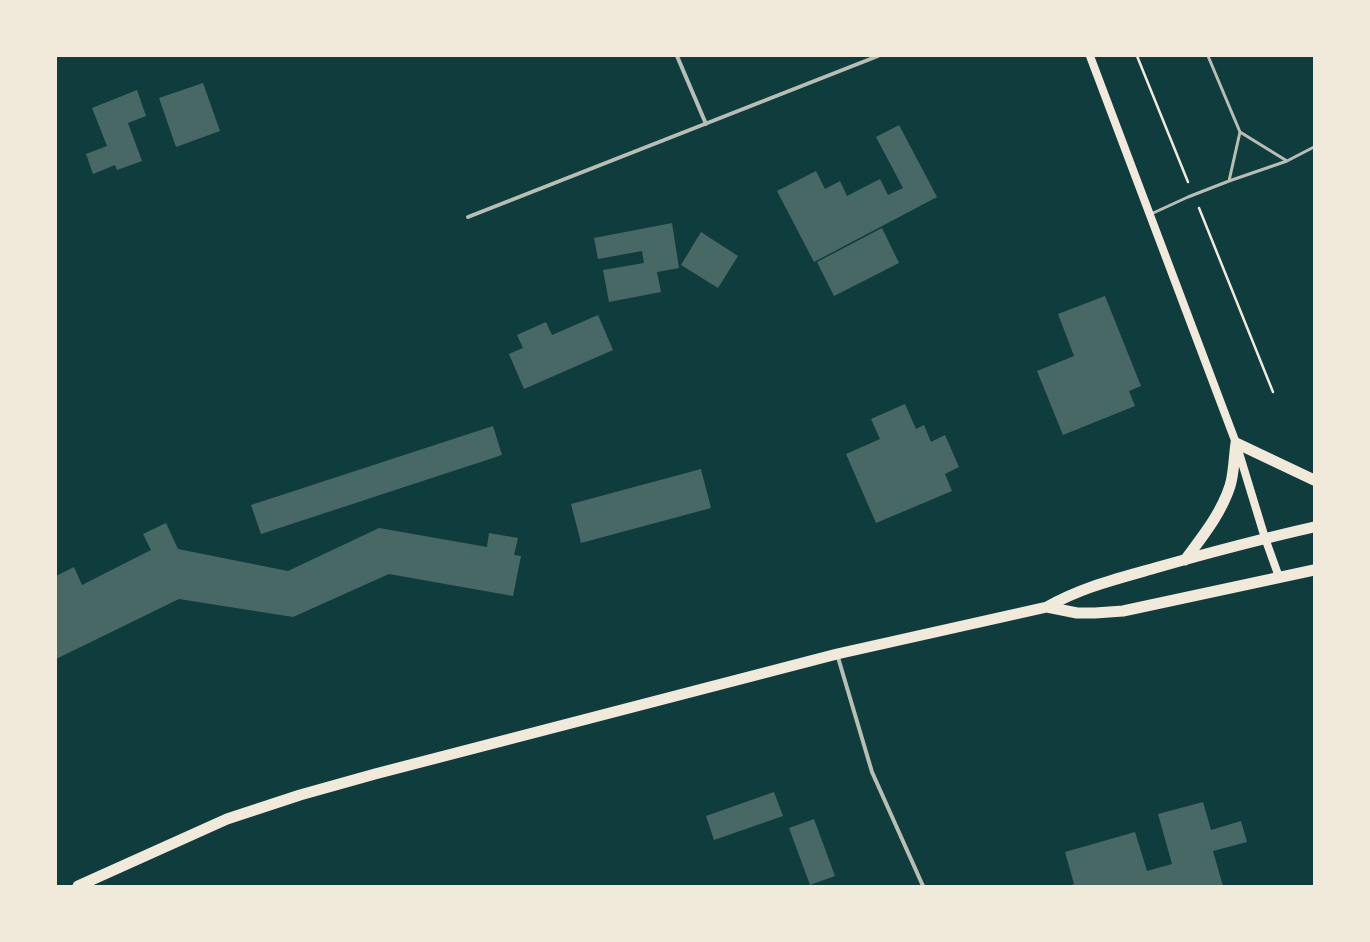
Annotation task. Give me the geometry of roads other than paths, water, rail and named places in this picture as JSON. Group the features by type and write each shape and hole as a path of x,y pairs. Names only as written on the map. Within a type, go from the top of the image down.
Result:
{"highway":[{"path":"1185,560 1211,525 1221,507 1230,485 1236,443 1314,480"},
{"path":"78,886 227,819 300,795 374,774 836,654 1047,606 1084,589 1265,538 1314,527"},
{"path":"1047,606 1077,613 1123,610 1314,570"}],"main road":[{"path":"1090,56 1236,443 1265,538 1279,577"}],"street":[{"path":"677,56 706,124"},
{"path":"468,217 878,56"},
{"path":"836,654 872,772 923,886"}],"lane":[{"path":"1208,56 1240,132 1229,181"},
{"path":"1240,132 1287,161"},
{"path":"1150,215 1193,195 1287,161 1314,147"}]}
